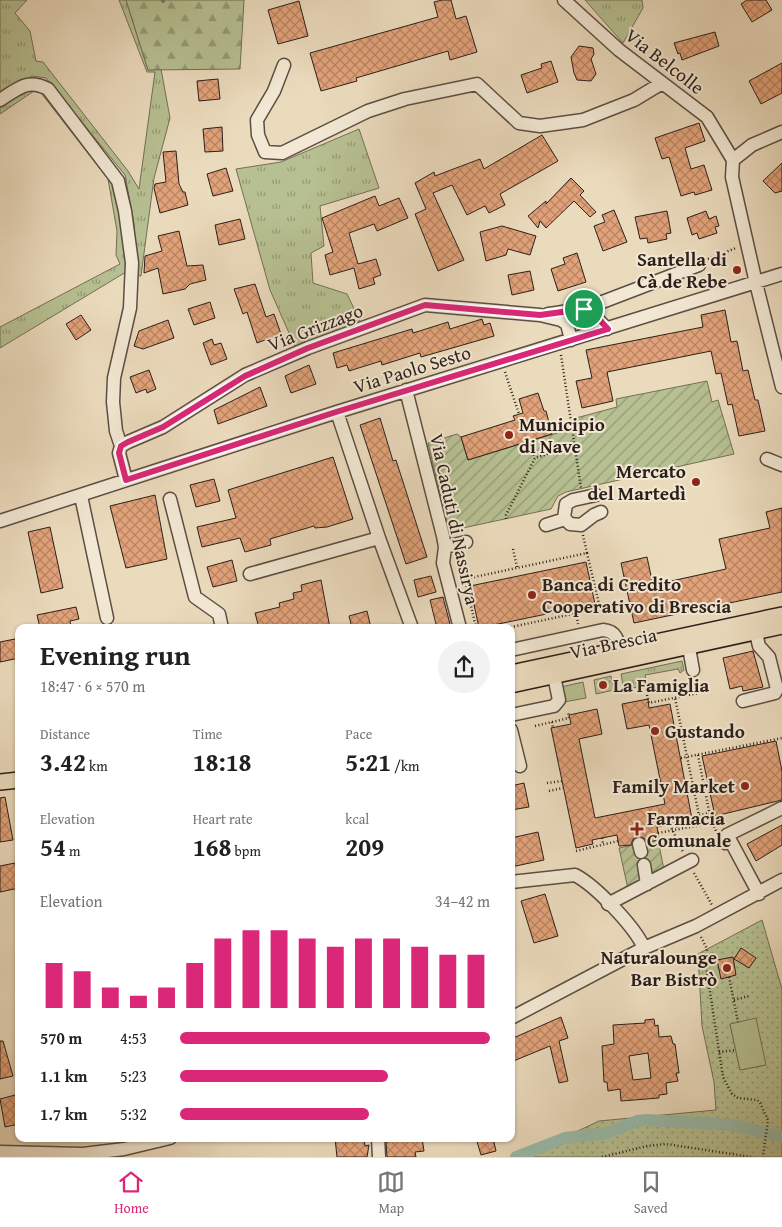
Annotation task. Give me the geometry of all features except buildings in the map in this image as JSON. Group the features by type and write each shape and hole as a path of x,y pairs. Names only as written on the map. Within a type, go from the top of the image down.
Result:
{"main road":[{"name":"Via Brescia","path":"515,672 620,651 782,614"},
{"name":"Via Brescia","path":"515,684 689,648 782,626"},
{"path":"0,782 15,780"}],"street":[{"name":"Via Belcolle","path":"564,0 619,50 707,117 733,160"},
{"path":"284,65 274,90 256,120 258,135 264,152 282,154 368,111 396,102 477,84 520,124 540,126 583,120 634,100 662,83"},
{"path":"0,100 28,83 38,84 48,89 118,181 126,211 132,263 130,308 114,378 116,431 121,446 119,453 126,480"},
{"path":"782,132 752,145 733,160 732,177 782,387"},
{"name":"Via Grizzago","path":"121,446 163,427 245,376 308,348 425,305 540,315 584,309 699,265"},
{"name":"Via Paolo Sesto","path":"0,522 126,480 254,444 336,412 782,274"},
{"path":"584,309 593,313 608,329"},
{"name":"Via Grizzago","path":"540,315 567,324 566,341"},
{"name":"Via Caduti di Nassirya","path":"406,390 445,547 443,563 459,624"},
{"path":"336,412 341,435 411,624"},
{"path":"768,459 782,466 771,474"},
{"path":"596,495 566,504 565,519 570,524 581,525 601,512"},
{"path":"81,496 107,618"},
{"path":"170,499 195,597 219,614 221,624"},
{"path":"546,525 565,519"},
{"path":"250,574 379,538"},
{"path":"445,547 466,542"},
{"path":"515,649 603,630 610,631 617,638 620,651"},
{"path":"744,700 775,693 777,689 769,657 759,646 756,633"},
{"path":"689,648 694,670"},
{"path":"515,716 534,719 554,706 559,700 554,676"},
{"path":"515,746 520,766"},
{"path":"759,894 743,870 728,842 727,835 782,808"},
{"path":"608,904 689,860"},
{"path":"644,866 647,884"},
{"path":"515,881 565,868 583,879 608,904 639,937 644,948"},
{"path":"515,1016 644,948 696,926 759,894 782,880"},
{"path":"0,1152 83,1154 124,1149 153,1142"},
{"path":"378,1142 379,1157"}],"path":[{"path":"699,265 706,260 747,243"},
{"path":"566,341 582,498"},
{"path":"502,361 518,414"},
{"path":"506,518 535,458 530,441"},
{"path":"535,458 576,445"},
{"path":"515,626 600,608 581,525"},
{"path":"513,548 517,568"},
{"path":"475,624 466,579 587,553"},
{"path":"576,613 579,628"},
{"path":"648,689 655,686"},
{"path":"647,695 649,704 698,693"},
{"path":"658,833 701,825 675,698"},
{"path":"534,719 552,722 569,718 568,711"},
{"path":"552,722 553,728"},
{"path":"681,758 782,738"},
{"path":"698,755 710,813 717,832"},
{"path":"547,783 562,780"},
{"path":"549,791 564,788"},
{"path":"699,816 710,813"},
{"path":"670,825 713,907 706,911"},
{"path":"602,838 603,844"},
{"path":"578,849 618,841"},
{"path":"700,934 707,949 706,966 723,1077 732,1094 738,1098 757,1100 768,1120 763,1157"},
{"path":"729,977 738,1022"},
{"path":"734,1000 749,996"},
{"path":"719,1052 736,1050"},
{"path":"602,1157 647,1146 666,1144 752,1157"}],"green space":[{"path":"0,0 27,0 15,13 30,31 36,61 43,62 128,171 139,189 155,72 147,72 119,0 126,0 148,70 161,69 170,118 154,178 141,276 135,275 134,224 125,175 46,78 32,76 0,94"},
{"path":"126,0 244,0 240,69 148,70"},
{"path":"585,0 642,0 643,8 623,43"},
{"path":"31,87 44,91 114,181 127,259 126,272 0,348 0,327 120,264 116,255 117,231 108,179 41,93 34,91 0,114 0,108"},
{"path":"359,129 379,188 320,206 324,246 311,253 313,283 347,294 363,327 297,351 270,290 236,169 281,162"},
{"path":"707,381 712,402 718,400 734,454 566,492 558,496 551,509 449,531 428,443 457,434 461,437 468,460 567,430 576,418 617,407 616,399"},
{"path":"682,661 684,670 680,673 678,669 645,675 647,685 624,690 621,674"},
{"path":"611,676 614,690 596,694 594,680"},
{"path":"583,682 586,698 564,702 561,687"},
{"path":"658,840 664,870 628,889 619,848"},
{"path":"762,920 782,989 782,1157 523,1157 599,1121 716,1110 714,1082 702,1026 698,954","holes":["730,1024 765,1065 740,1070"]},
{"path":"756,1018 766,1065 740,1070 730,1024"}],"waterway":[{"path":"516,1157 565,1138 607,1133 637,1121 648,1120 733,1125 782,1137"}],"place":[{"name":"Santella di Cà de Rebe","path":"737,270"},
{"name":"Municipio di Nave","path":"509,435"},
{"name":"Mercato del Martedì","path":"696,482"},
{"name":"Banca di Credito Cooperativo di Brescia","path":"532,595"},
{"name":"La Famiglia","path":"603,685"},
{"name":"Gustando","path":"655,731"},
{"name":"Family Market","path":"745,786"},
{"name":"Farmacia Comunale","path":"637,829"},
{"name":"Naturalounge Bar Bistrò","path":"727,968"}],"route":[{"path":"425,305 540,315 584,309 593,313 608,329 336,412 126,480 119,453 121,446 163,427 201,401 245,376 308,348 425,305"}]}
